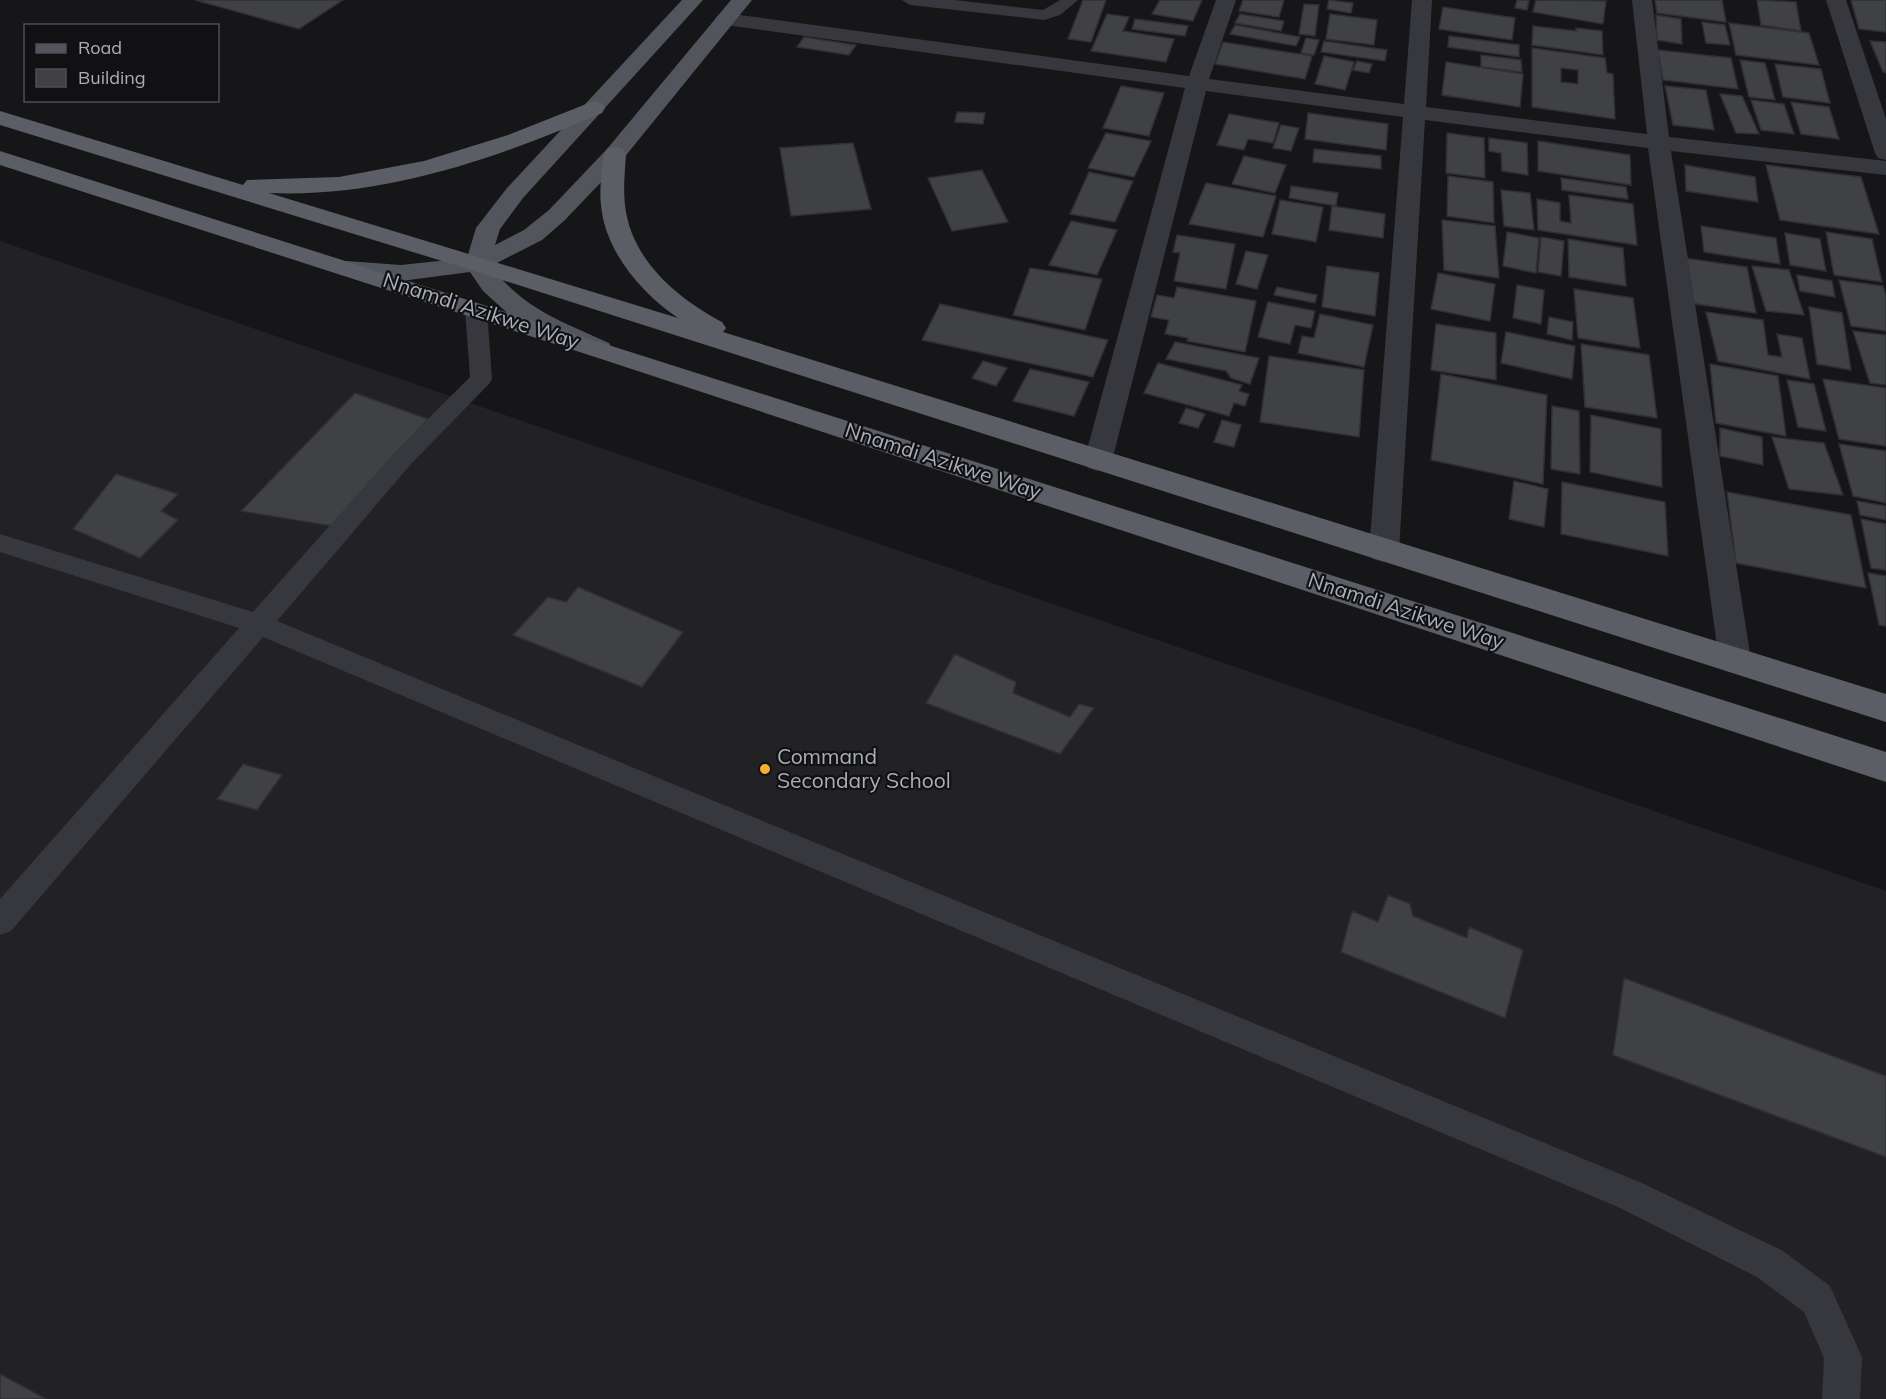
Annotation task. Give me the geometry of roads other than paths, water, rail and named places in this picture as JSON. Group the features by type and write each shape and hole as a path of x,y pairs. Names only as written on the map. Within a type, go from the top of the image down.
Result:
{"highway":[{"path":"168,170 226,182 265,186 318,186 376,178 486,150 540,133 594,108"},
{"name":"Nnamdi Azikwe Way","path":"0,118 477,264 791,365 1886,708"},
{"path":"615,154 614,213 629,254 659,291 700,321 791,365"},
{"name":"Nnamdi Azikwe Way","path":"0,158 601,350 1886,767"}],"main road":[{"path":"477,264 488,228 515,193 693,0"},
{"path":"347,268 401,273 477,264 533,235 557,215 615,154 742,0"},
{"path":"477,264 492,285 523,313 601,350"}],"street":[{"path":"1098,461 1197,83 1226,0"},
{"path":"1384,551 1422,0"},
{"path":"1642,0 1659,144 1735,660"},
{"path":"1836,0 1886,153"},
{"path":"725,19 1415,113 1659,144 1886,168"}],"lane":[{"path":"910,0 1044,15 1054,12 1070,0"},
{"path":"0,921 403,458 481,379 476,310"},
{"path":"0,543 258,624 1630,1195 1770,1264 1817,1299 1843,1357 1841,1399"}],"place":[{"name":"Command Secondary School","path":"765,769"}]}
